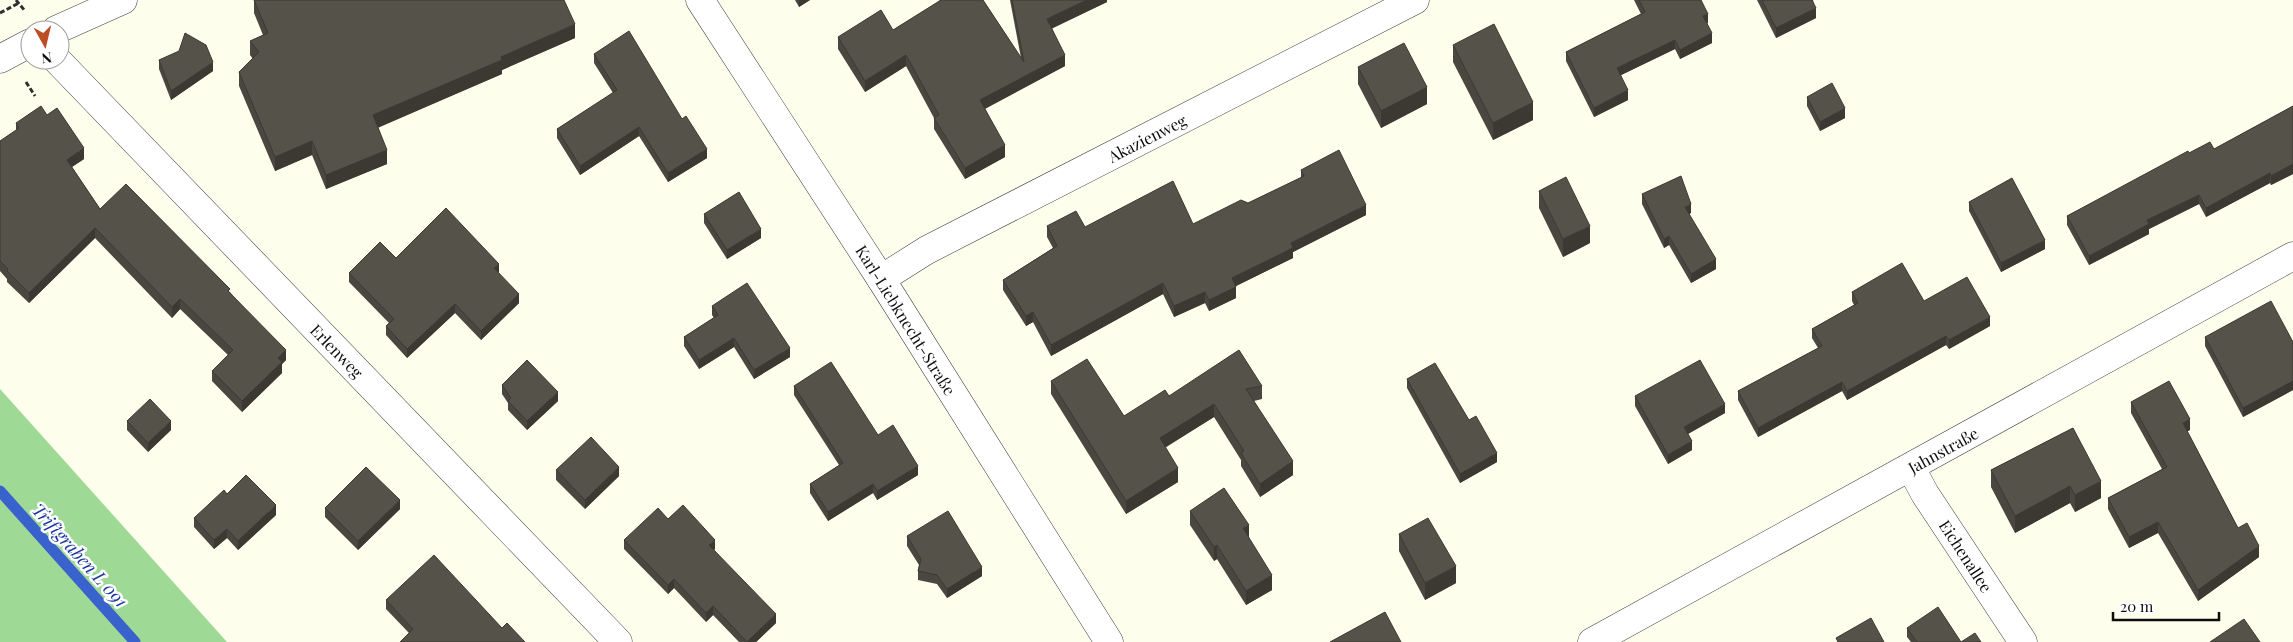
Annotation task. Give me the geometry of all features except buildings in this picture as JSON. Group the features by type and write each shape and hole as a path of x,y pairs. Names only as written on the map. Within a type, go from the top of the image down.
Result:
{"street":[{"path":"70,24 123,0"},
{"name":"Karl-Liebknecht-Straße","path":"700,0 881,279 1108,642"},
{"name":"Akazienweg","path":"881,279 935,246 1415,0"},
{"path":"0,59 20,48"},
{"name":"Erlenweg","path":"67,70 618,642"},
{"name":"Jahnstraße","path":"1592,642 2293,256"},
{"name":"Eichenallee","path":"1911,468 1925,494 2023,642"}],"path":[{"path":"0,14 19,3"},
{"path":"26,82 35,96"}],"green space":[{"path":"0,389 227,642 0,642"}],"waterway":[{"name":"Triftgraben L 091","path":"0,491 135,642"}]}
